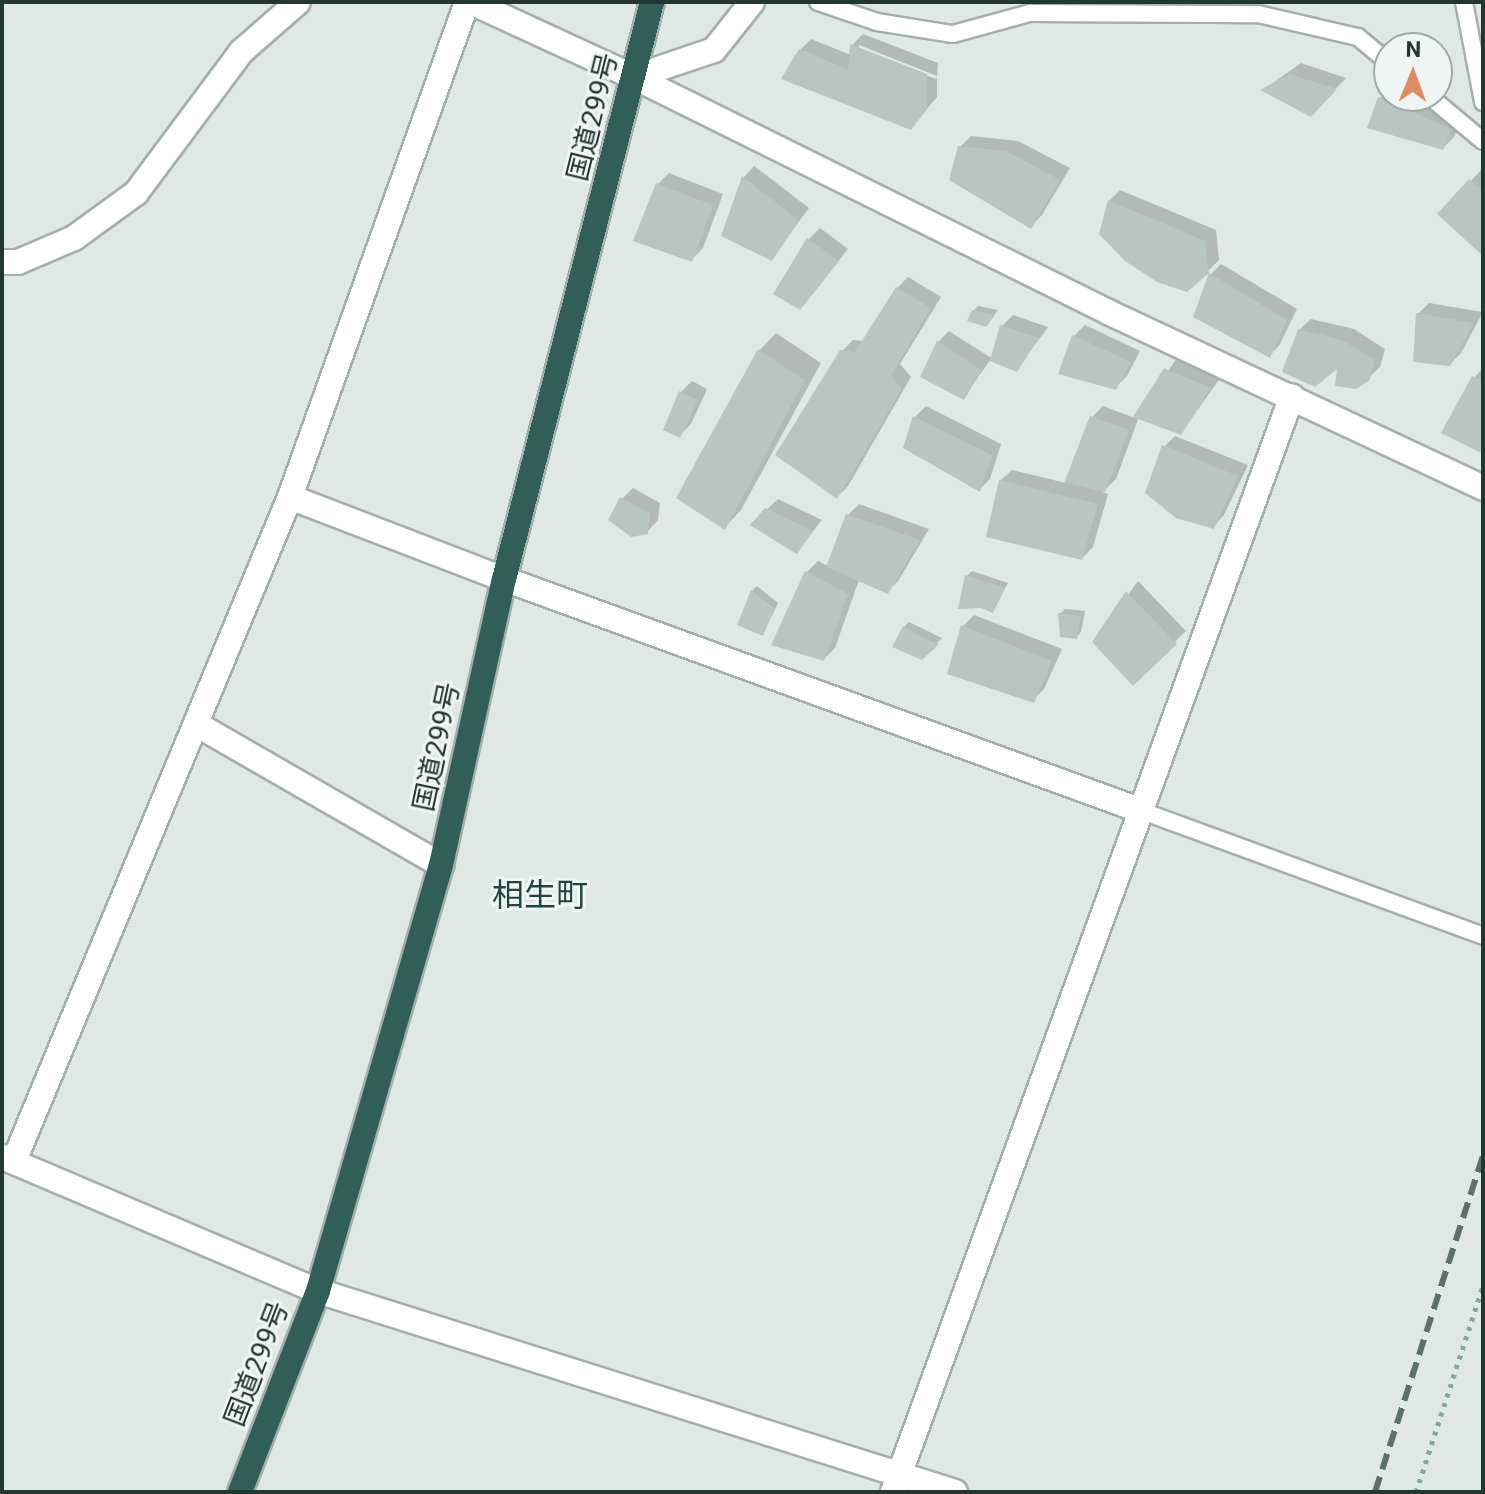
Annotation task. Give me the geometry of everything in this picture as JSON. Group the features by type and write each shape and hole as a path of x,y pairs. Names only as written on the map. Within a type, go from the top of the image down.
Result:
{"highway":[{"name":"国道299号","path":"240,1492 318,1291 441,865 504,579 652,2"}],"street":[{"path":"2,262 18,262 74,238 136,193 242,51 298,2"},
{"path":"955,1492 896,1482 318,1291 8,1159 196,724 290,497 469,2 634,77 1110,313 1483,487"},
{"path":"634,77 714,50 752,2"},
{"path":"896,1482 1292,396"},
{"path":"290,497 504,579 1142,811"},
{"path":"196,724 441,865"}],"lane":[{"path":"818,2 877,22 953,34 1030,13 1258,14 1358,37 1373,50"},
{"path":"1464,2 1483,102"},
{"path":"1448,112 1483,141"},
{"path":"1142,811 1483,936"}],"path":[{"path":"1416,1492 1483,1286"}],"building":[{"path":"850,44 927,74 927,109 911,130 781,79 799,49 848,69"},
{"path":"1289,74 1337,89 1311,117 1260,90"},
{"path":"1373,111 1413,112 1452,129 1443,150 1367,128"},
{"path":"958,146 1006,151 1060,180 1031,229 949,180"},
{"path":"742,176 799,220 772,261 721,236"},
{"path":"1469,179 1483,191 1483,256 1437,214"},
{"path":"656,183 713,205 692,262 633,241"},
{"path":"1108,200 1205,241 1209,273 1187,292 1157,282 1125,261 1099,234"},
{"path":"807,238 839,261 800,310 773,294"},
{"path":"1209,273 1287,320 1270,358 1193,317"},
{"path":"896,287 931,308 891,376 902,389 837,499 775,455 840,350 855,352"},
{"path":"972,310 995,315 986,327 967,321"},
{"path":"1416,313 1474,323 1450,366 1413,362"},
{"path":"1000,325 1039,338 1017,372 990,361"},
{"path":"1298,329 1342,340 1375,360 1370,380 1356,389 1335,386 1337,369 1315,387 1282,372"},
{"path":"1072,335 1131,362 1116,390 1058,374"},
{"path":"937,341 982,370 964,400 920,377"},
{"path":"758,349 805,380 725,530 676,498"},
{"path":"1164,368 1211,388 1181,435 1133,417"},
{"path":"1472,376 1483,381 1483,454 1441,433"},
{"path":"679,391 698,400 680,438 663,430"},
{"path":"913,416 992,455 980,492 903,448"},
{"path":"1090,416 1129,430 1105,492 1064,483"},
{"path":"1162,445 1238,476 1214,529 1176,518 1145,493"},
{"path":"999,480 1098,504 1082,560 986,537"},
{"path":"620,497 650,514 648,534 631,537 608,520"},
{"path":"765,508 813,531 797,554 750,525"},
{"path":"846,514 920,540 888,594 826,567"},
{"path":"805,571 848,594 824,661 771,645"},
{"path":"965,575 1005,588 993,613 981,608 958,609"},
{"path":"751,590 774,608 763,636 737,625"},
{"path":"1126,591 1177,644 1133,686 1092,642"},
{"path":"1058,613 1081,616 1077,639 1060,637"},
{"path":"961,625 1052,661 1034,703 947,674"},
{"path":"903,626 939,644 922,660 892,647"}],"railway":[{"path":"1375,1492 1483,1155"}],"district":[{"name":"相生町","path":"540,895"}]}
